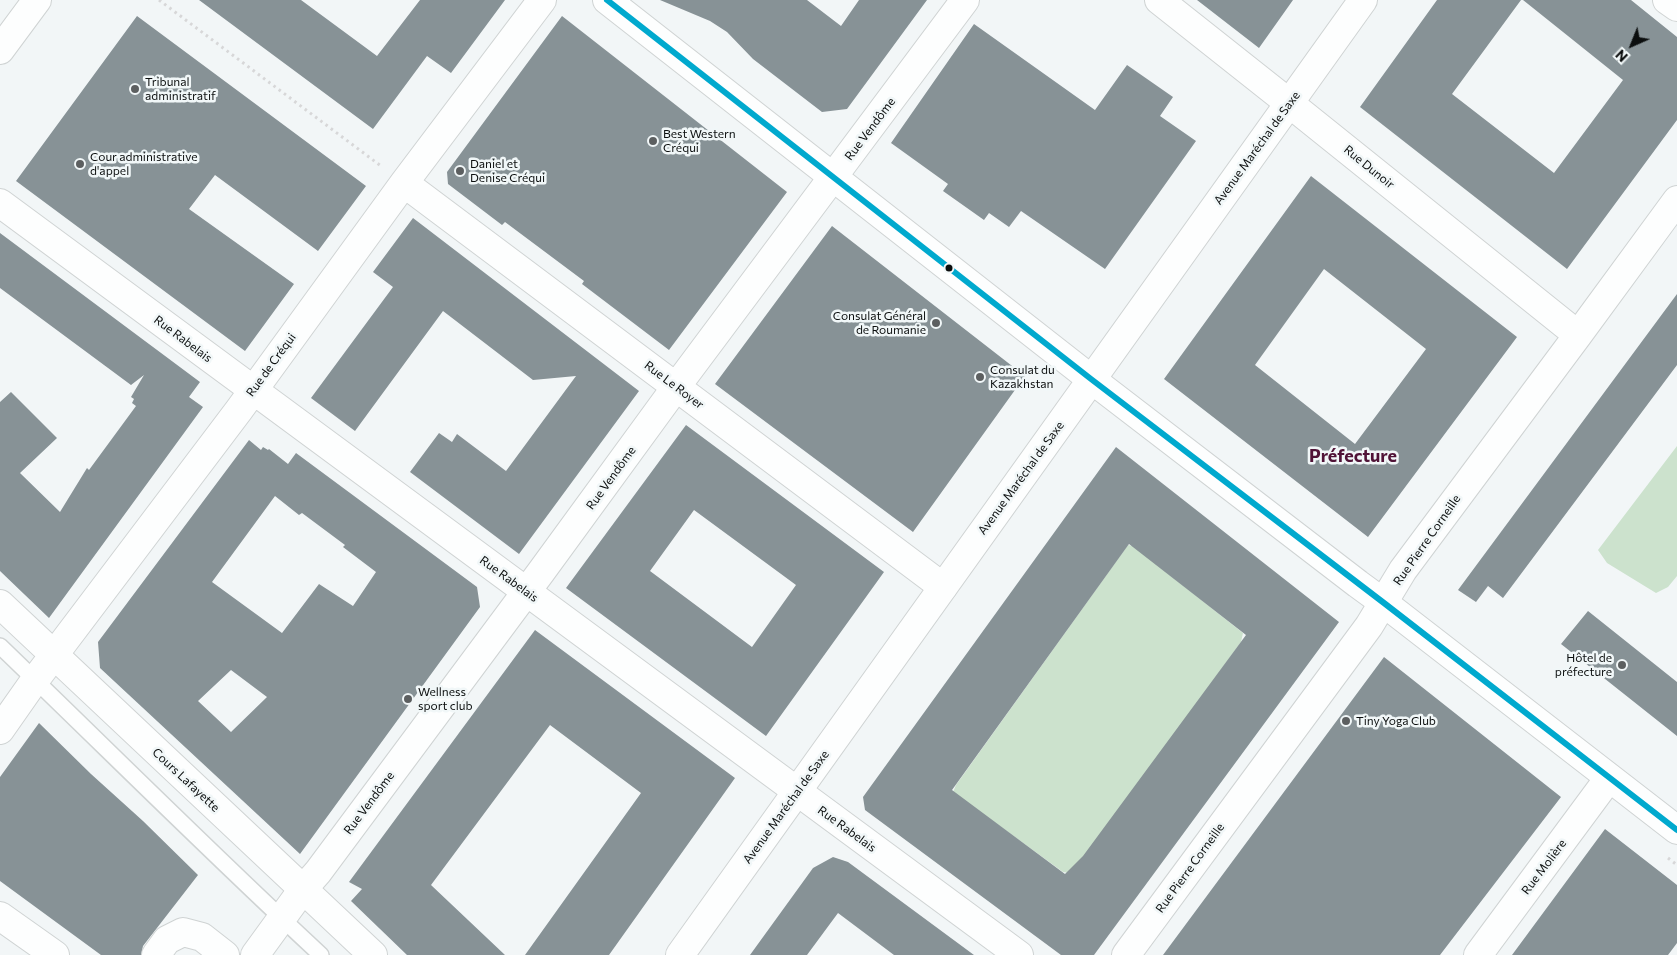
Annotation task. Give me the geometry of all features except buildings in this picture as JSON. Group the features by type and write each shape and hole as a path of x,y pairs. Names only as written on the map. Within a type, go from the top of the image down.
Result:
{"street":[{"path":"0,50 37,0"},
{"name":"Rue de Créqui","path":"0,730 253,390 404,183 542,0"},
{"path":"607,0 1091,379 1677,830"},
{"name":"Rue Vendôme","path":"255,955 965,0"},
{"name":"Rue Dunoir","path":"1159,0 1289,102 1578,335"},
{"name":"Avenue Maréchal de Saxe","path":"680,955 1362,0"},
{"path":"1667,0 1677,7"},
{"name":"Rue Le Royer","path":"404,183 943,587"},
{"name":"Rue Pierre Corneille","path":"1126,955 1369,626 1403,570 1677,200"},
{"name":"Rue Rabelais","path":"0,203 1019,955"},
{"name":"Cours Lafayette","path":"0,604 373,955"},
{"name":"Rue Molière","path":"1478,955 1609,778"},
{"path":"0,916 55,955"},
{"path":"156,955 167,940 183,932 202,936 225,955"}],"lane":[{"path":"0,646 321,955"}],"path":[{"path":"160,0 404,183"}],"green space":[{"path":"1677,446 1677,576 1668,587 1656,593 1607,563 1598,550"},
{"path":"1128,545 1133,546 1243,633 1241,642 1074,874 1063,872 953,792 956,785"}],"transit line":[{"path":"607,0 1091,379 1677,830"}],"place":[{"name":"Tribunal administratif","path":"135,89"},
{"name":"Best Western Créqui","path":"653,141"},
{"name":"Cour administrative d'appel","path":"80,164"},
{"name":"Daniel et Denise Créqui","path":"460,171"},
{"name":"Consulat Général de Roumanie","path":"936,323"},
{"name":"Consulat du Kazakhstan","path":"980,377"},
{"name":"Hôtel de préfecture","path":"1622,665"},
{"name":"Wellness sport club","path":"408,699"},
{"name":"Tiny Yoga Club","path":"1346,721"}],"district":[{"name":"Préfecture","path":"1353,456"}]}
